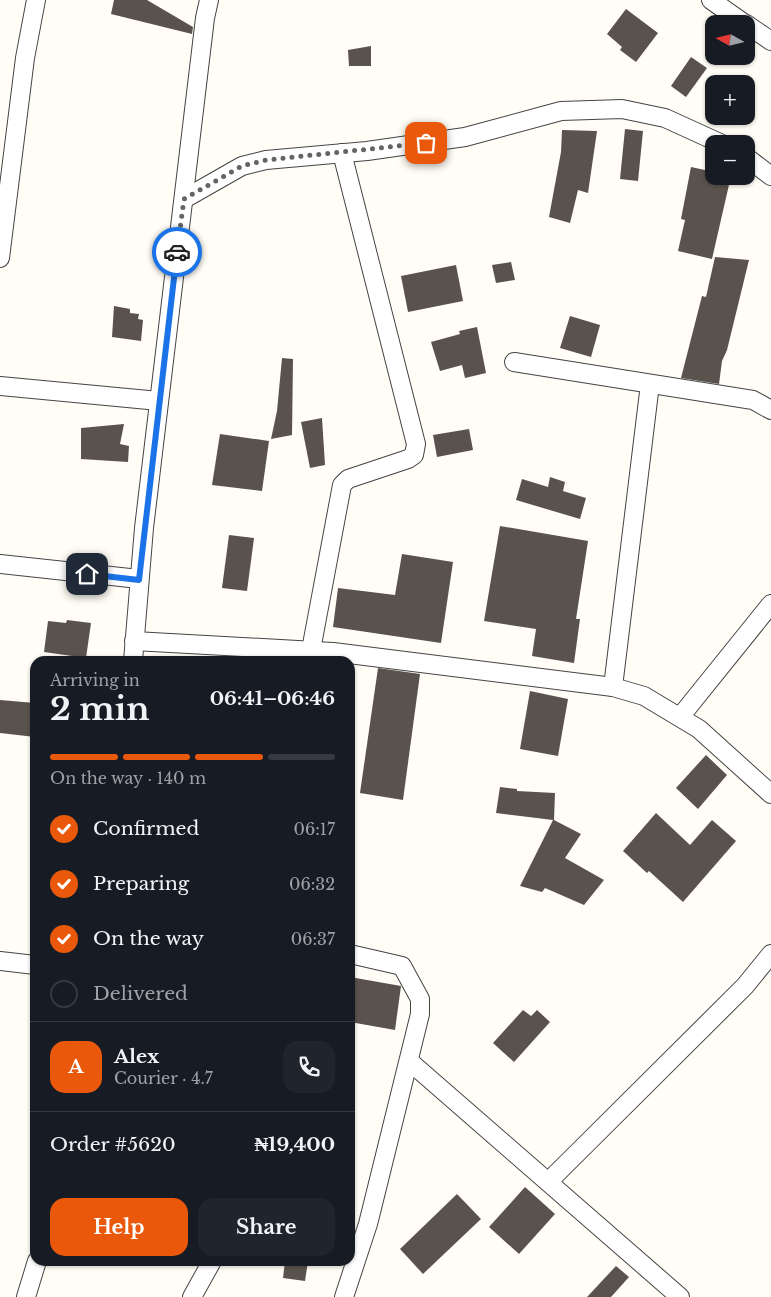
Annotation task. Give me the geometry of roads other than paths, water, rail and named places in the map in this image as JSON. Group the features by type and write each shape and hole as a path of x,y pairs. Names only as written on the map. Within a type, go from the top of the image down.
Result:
{"street":[{"path":"0,258 25,58 36,0"},
{"path":"133,656 139,580 159,401 205,18 209,0"},
{"path":"711,0 733,15"},
{"path":"755,28 768,34"},
{"path":"184,199 242,166 266,160 465,138 561,111 622,109 665,118 705,136"},
{"path":"311,650 342,485 348,479 408,459 414,455 416,444 342,153"},
{"path":"755,164 771,176"},
{"path":"514,362 753,400 771,410"},
{"path":"614,687 650,384"},
{"path":"0,386 159,401"},
{"path":"0,564 139,580"},
{"path":"680,717 771,604"},
{"path":"134,641 311,650 332,656"},
{"path":"355,659 614,687 644,696 699,729 771,794"},
{"path":"548,1182 745,986 771,954"},
{"path":"355,955 402,966 413,983 420,999 420,1014 409,1061 368,1224 355,1264"},
{"path":"0,961 30,964"},
{"path":"409,1061 680,1297"},
{"path":"26,1297 35,1266"},
{"path":"192,1297 209,1266"},
{"path":"344,1297 354,1266"}]}
